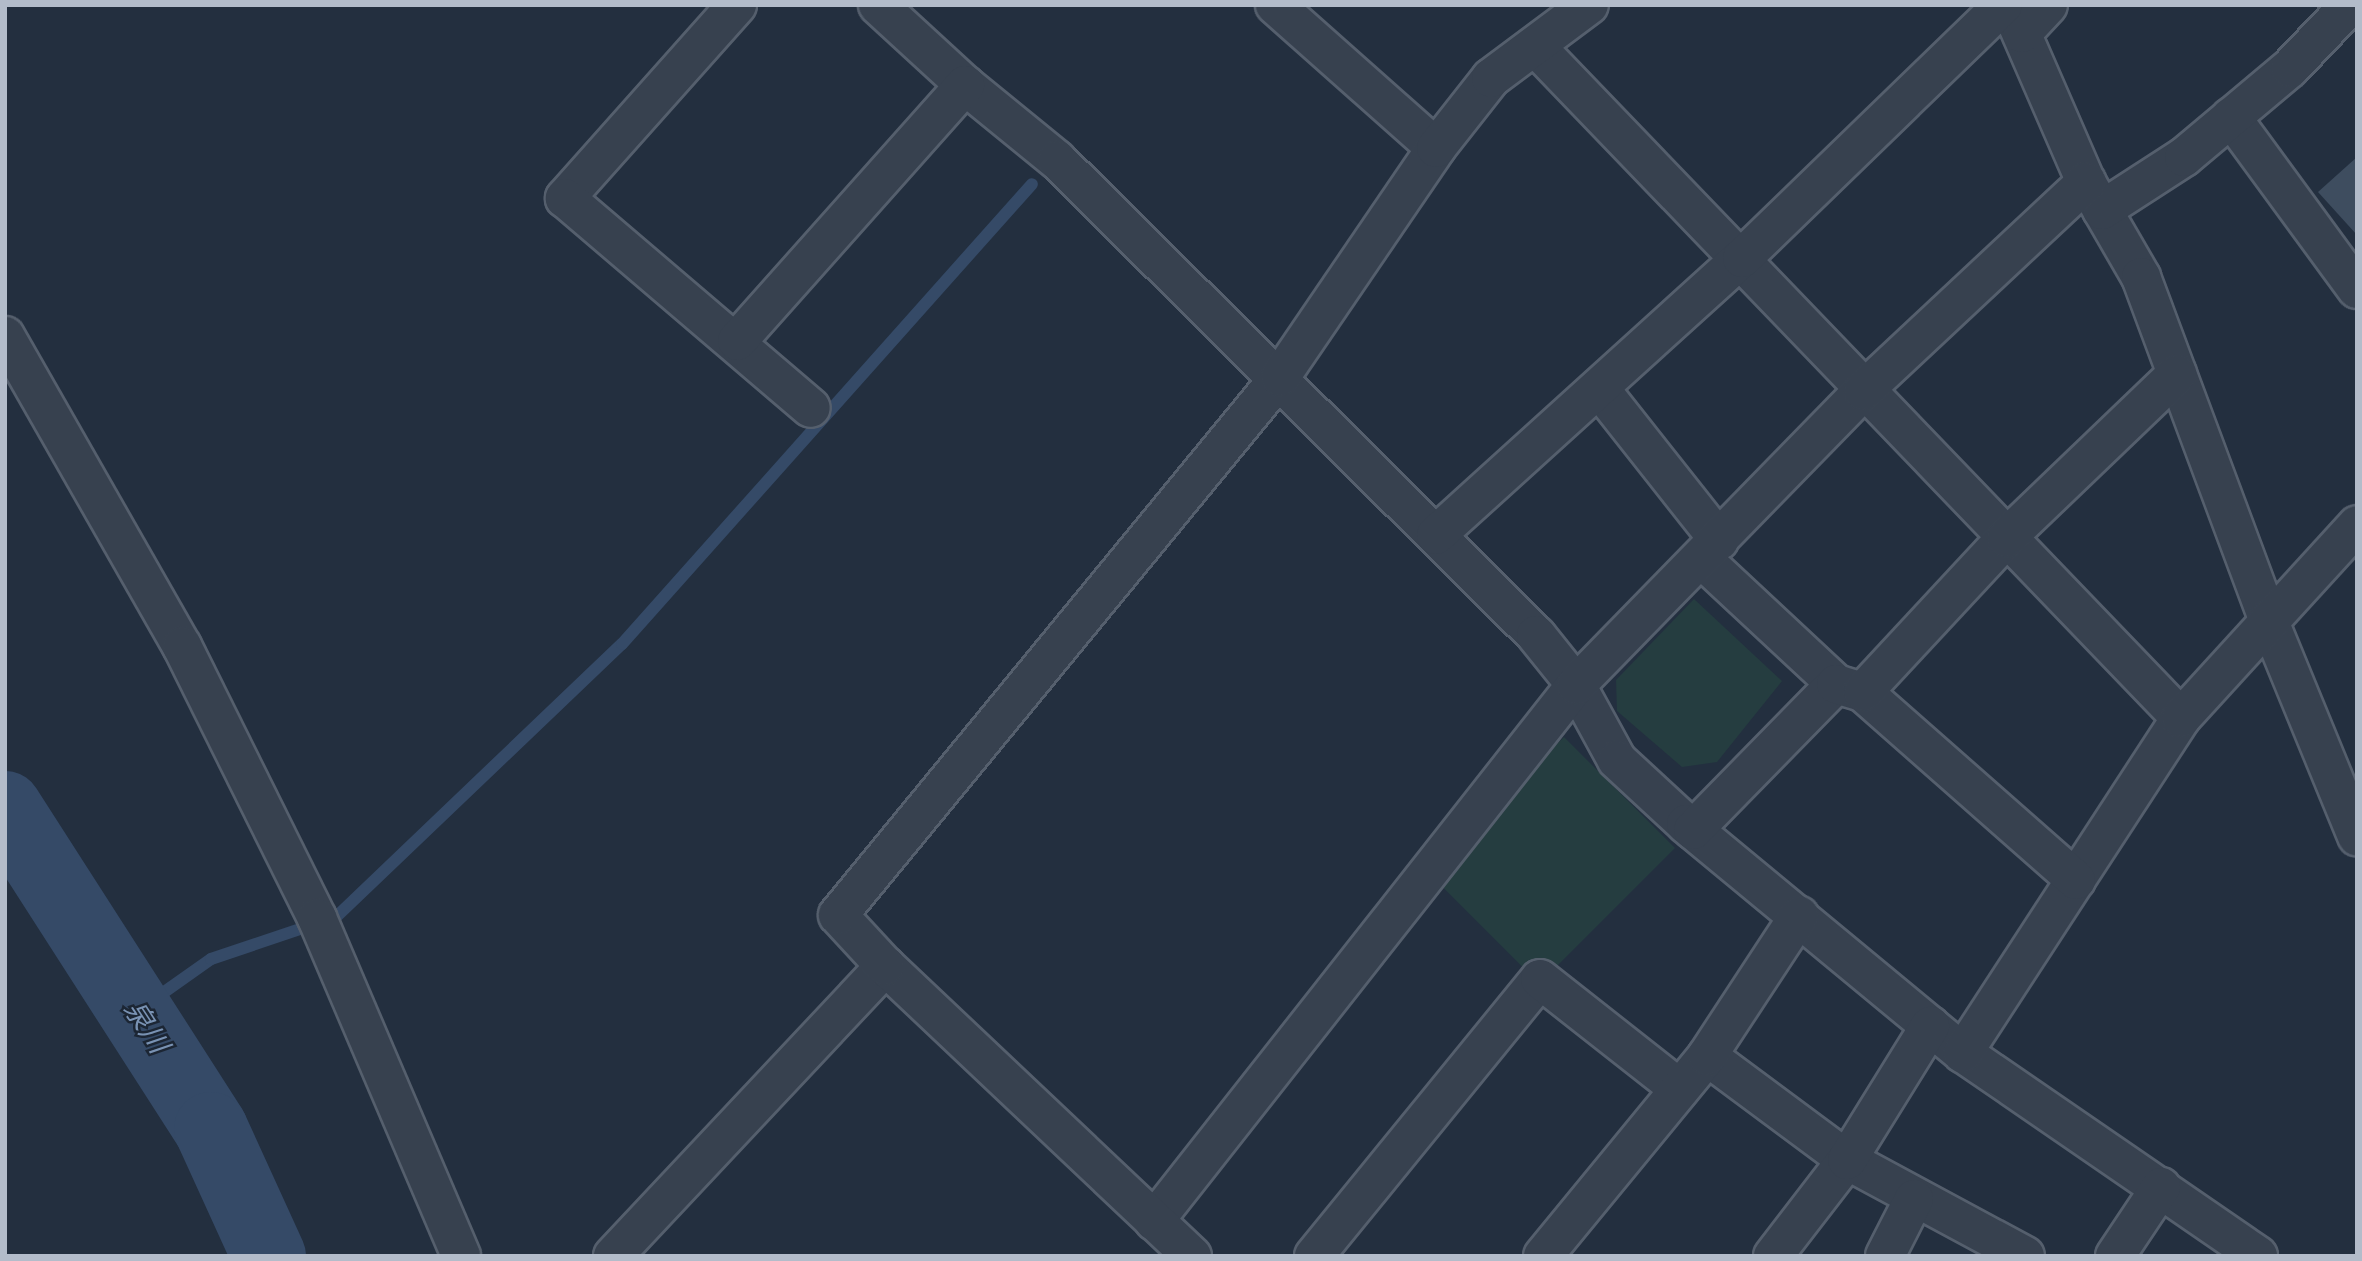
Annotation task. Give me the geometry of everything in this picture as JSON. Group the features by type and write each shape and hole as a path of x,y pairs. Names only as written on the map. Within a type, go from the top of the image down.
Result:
{"street":[{"path":"737,5 565,198 737,341 811,408"},
{"path":"878,5 965,85 1057,160 1280,377 1536,635 1576,685 1617,760 1693,830 1963,1053 2258,1256"},
{"path":"1275,5 1436,148"},
{"path":"1192,1256 885,966 838,915 1280,377 1436,148 1491,78 1589,5"},
{"path":"1436,535 2011,14 2048,5"},
{"path":"1154,1221 1576,685 1863,391 2094,196 2184,157 2290,68 2333,11"},
{"path":"2011,14 2094,196 2141,277 2268,619 2357,836"},
{"path":"1535,46 1742,258 1863,391 2181,718"},
{"path":"737,341 965,85"},
{"path":"2231,117 2357,289"},
{"path":"5,336 182,646 321,926 461,1256"},
{"path":"1693,830 1850,688 2177,374"},
{"path":"1599,388 1710,549 1850,688 2076,880"},
{"path":"1963,1053 2181,718 2268,619 2357,525"},
{"path":"1543,1256 1707,1056 1799,916"},
{"path":"613,1256 885,966"},
{"path":"1314,1256 1540,979 1680,1089"},
{"path":"1773,1256 1847,1160 1930,1026"},
{"path":"1707,1056 1847,1160 2013,1253"},
{"path":"2115,1256 2161,1187"},
{"path":"1885,1256 1914,1199"}],"green space":[{"path":"1694,599 1782,681 1717,762 1682,767 1617,711 1616,680"},
{"path":"1564,737 1675,848 1539,984 1428,873"}],"building":[{"path":"2357,157 2357,235 2318,192"}],"waterway":[{"path":"136,1012 211,959 336,917 622,644 1032,184"},
{"name":"泉川","path":"5,808 211,1129 269,1256"}]}
